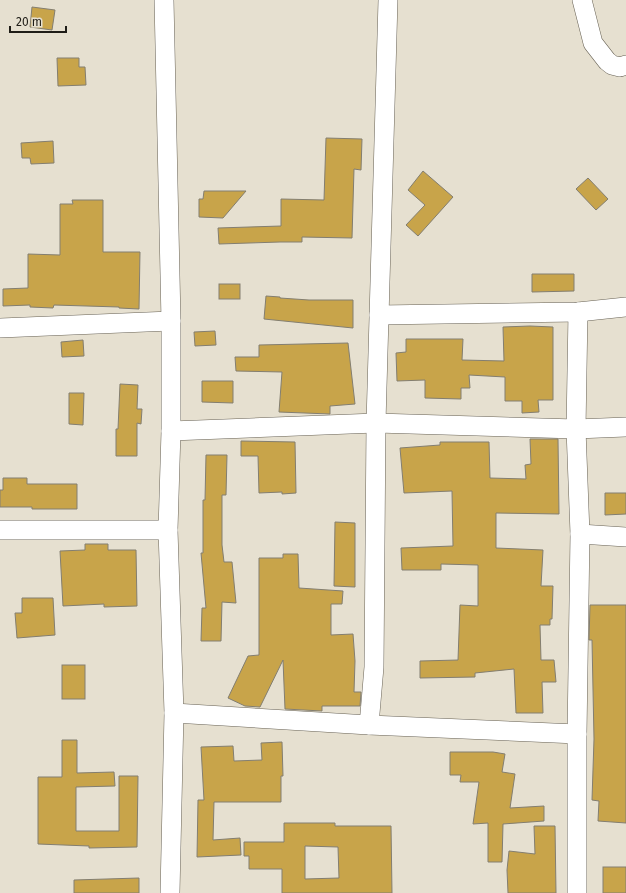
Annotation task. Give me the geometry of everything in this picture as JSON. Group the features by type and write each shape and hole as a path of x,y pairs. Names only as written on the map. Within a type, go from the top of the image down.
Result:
{"street":[{"path":"164,0 171,321 171,431 168,530 174,713 170,893"},
{"path":"369,725 374,667 376,423 388,0"},
{"path":"582,0 593,43 612,65 620,67 626,65"},
{"path":"379,315 578,312 626,307"},
{"path":"577,893 577,734 580,534 576,428 578,312"},
{"path":"0,328 171,321"},
{"path":"171,431 376,423 626,428"},
{"path":"0,530 168,530"},
{"path":"580,534 626,537"},
{"path":"174,713 369,725 577,734"}],"building":[{"path":"32,7 55,10 52,30 30,27"},
{"path":"57,58 79,58 79,67 85,67 86,85 58,86"},
{"path":"326,138 362,139 361,170 354,169 352,238 302,237 302,242 219,244 218,228 281,226 281,199 324,200"},
{"path":"53,141 54,163 31,164 30,158 22,158 21,143"},
{"path":"423,171 453,197 418,236 406,225 425,205 408,190"},
{"path":"588,178 608,199 596,210 576,189"},
{"path":"204,191 246,191 223,218 199,217 199,199 203,199"},
{"path":"72,200 103,200 103,252 140,252 139,309 54,305 53,308 30,307 30,305 3,306 3,289 28,288 28,254 60,255 60,204 73,204"},
{"path":"532,274 574,274 574,291 532,292"},
{"path":"219,284 240,284 240,299 219,299"},
{"path":"266,296 309,300 353,300 353,328 264,319"},
{"path":"503,327 553,327 553,400 538,400 539,412 522,413 522,401 505,401 505,377 469,375 470,388 461,388 461,399 425,398 425,380 397,381 396,353 406,352 406,339 463,339 462,360 504,361"},
{"path":"215,331 216,345 195,346 194,332"},
{"path":"83,340 84,356 62,357 61,342"},
{"path":"348,343 355,404 330,406 330,414 279,412 282,372 236,371 235,357 259,357 259,345"},
{"path":"202,381 233,381 233,403 202,402"},
{"path":"120,384 138,385 137,409 142,409 141,424 137,423 137,456 116,456 116,429 118,429"},
{"path":"69,393 84,393 83,425 69,424"},
{"path":"530,439 558,439 559,514 496,513 496,548 543,550 541,586 553,586 552,619 550,619 550,625 540,625 541,660 554,660 556,682 542,682 543,713 516,713 514,669 475,673 475,677 420,678 420,661 458,660 460,605 478,606 478,565 441,564 441,570 402,570 401,548 453,546 452,491 404,493 400,448 440,445 440,442 489,442 490,478 526,479 525,465 531,464"},
{"path":"241,441 295,442 296,493 259,493 258,456 241,456"},
{"path":"206,455 227,455 226,495 222,495 222,545 224,562 232,562 236,603 222,602 221,641 201,641 202,608 206,608 201,553 203,553 203,500 205,500"},
{"path":"3,478 27,478 27,484 77,484 77,509 0,507 0,490 3,490"},
{"path":"605,493 626,493 626,514 605,515"},
{"path":"335,522 355,523 355,587 334,586"},
{"path":"85,544 108,544 108,550 136,550 137,606 104,607 104,604 63,606 60,551 85,550"},
{"path":"283,554 298,554 299,588 343,591 342,604 331,604 331,635 353,634 355,661 354,692 361,692 360,706 322,706 322,711 285,709 283,660 260,707 245,706 228,698 248,656 259,655 259,558 283,558"},
{"path":"22,598 53,598 55,635 17,638 15,613 22,613"},
{"path":"590,605 626,605 626,823 598,821 599,801 592,800 594,739 592,640 589,640"},
{"path":"62,665 85,665 85,699 62,699"},
{"path":"62,740 77,740 77,773 114,772 115,786 76,787 76,831 119,831 119,776 138,776 137,847 89,848 89,846 38,844 38,777 62,777"},
{"path":"282,742 283,776 281,776 281,802 214,802 213,840 240,838 241,855 197,857 198,800 204,800 201,747 233,746 234,761 262,760 261,743"},
{"path":"450,752 493,752 505,754 502,772 515,774 510,808 544,806 544,821 503,824 502,862 488,862 488,823 473,824 479,782 460,782 461,775 450,775"},
{"path":"284,823 335,823 335,826 391,826 392,893 282,893 282,869 249,869 249,856 244,856 244,842 284,842","holes":["305,846 338,847 339,878 305,879"]},
{"path":"534,826 555,826 556,893 508,893 507,870 509,851 535,854"},
{"path":"603,867 626,867 626,893 603,893"},
{"path":"139,878 139,893 74,893 74,880"}]}
